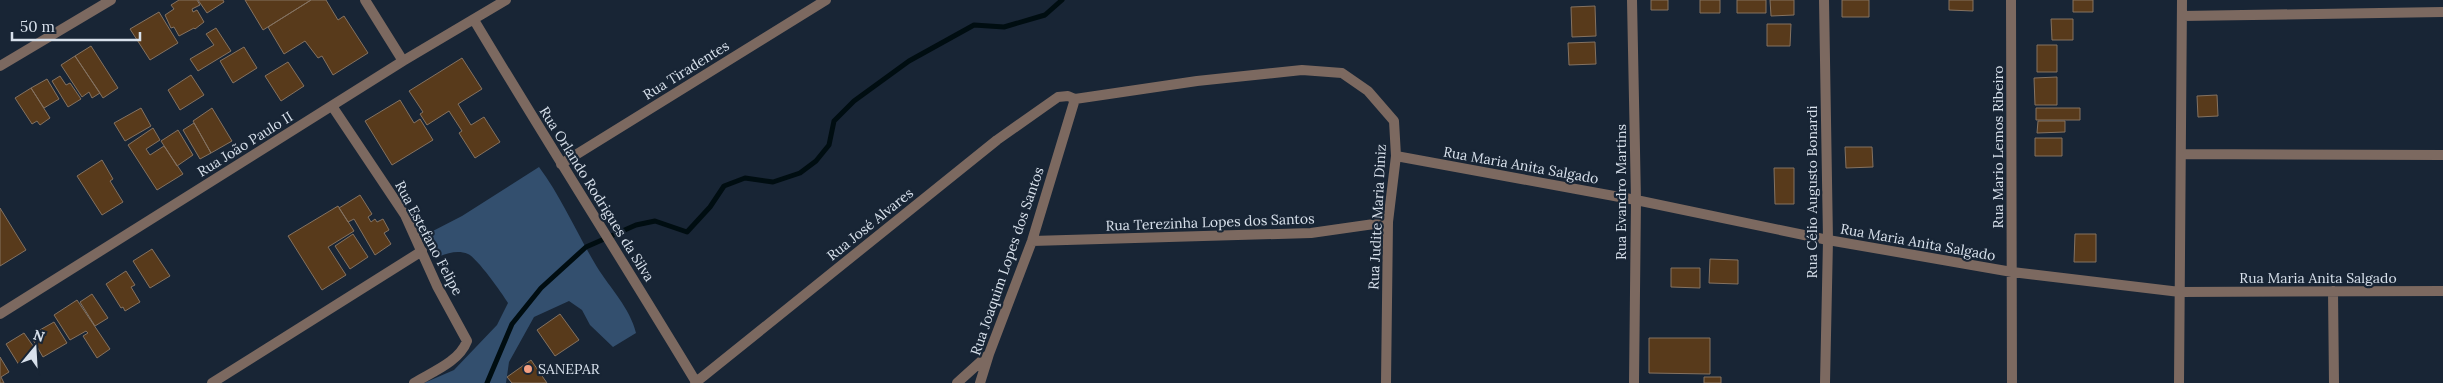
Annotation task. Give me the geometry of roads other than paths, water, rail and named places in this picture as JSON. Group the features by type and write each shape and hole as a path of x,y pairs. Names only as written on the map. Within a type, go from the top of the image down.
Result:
{"street":[{"path":"0,66 111,0"},
{"path":"365,0 403,61"},
{"name":"Rua João Paulo II","path":"0,314 403,61 506,0"},
{"name":"Rua Tiradentes","path":"561,164 826,0"},
{"name":"Rua Evandro Martins","path":"1632,0 1636,200 1634,383"},
{"name":"Rua Célio Augusto Bonardi","path":"1824,0 1828,240 1825,383"},
{"name":"Rua Mario Lemos Ribeiro","path":"2011,0 2012,383"},
{"path":"2180,383 2182,0"},
{"path":"2182,16 2443,12"},
{"name":"Rua Orlando Rodrigues da Silva","path":"474,20 561,164 604,229 696,382"},
{"name":"Rua Judite Maria Diniz","path":"1071,98 1197,81 1302,70 1342,73 1368,91 1394,121 1396,156 1388,222 1386,383"},
{"name":"Rua José Alvares","path":"696,382 997,140 1058,97 1071,98"},
{"name":"Rua Joaquim Lopes dos Santos","path":"980,383 989,354 1032,241 1071,98"},
{"name":"Rua Estefano Felipe","path":"332,106 405,215 437,286 467,341 464,349 455,358 414,383"},
{"path":"2181,154 2443,155"},
{"name":"Rua Maria Anita Salgado","path":"1396,156 1636,200 1828,240 2012,272 2180,292 2443,291"},
{"name":"Rua Terezinha Lopes dos Santos","path":"1032,241 1311,233 1388,222"},
{"path":"212,383 422,251"},
{"path":"2333,291 2334,383"},
{"path":"957,383 989,354"}],"waterway":[{"path":"487,383 512,324 541,288 586,247 636,225 655,221 687,232 710,207 724,186 745,178 773,182 800,173 816,161 829,145 834,121 854,101 909,61 974,25 1004,27 1045,15 1062,0"}],"place":[{"name":"SANEPAR","path":"528,369"}]}
